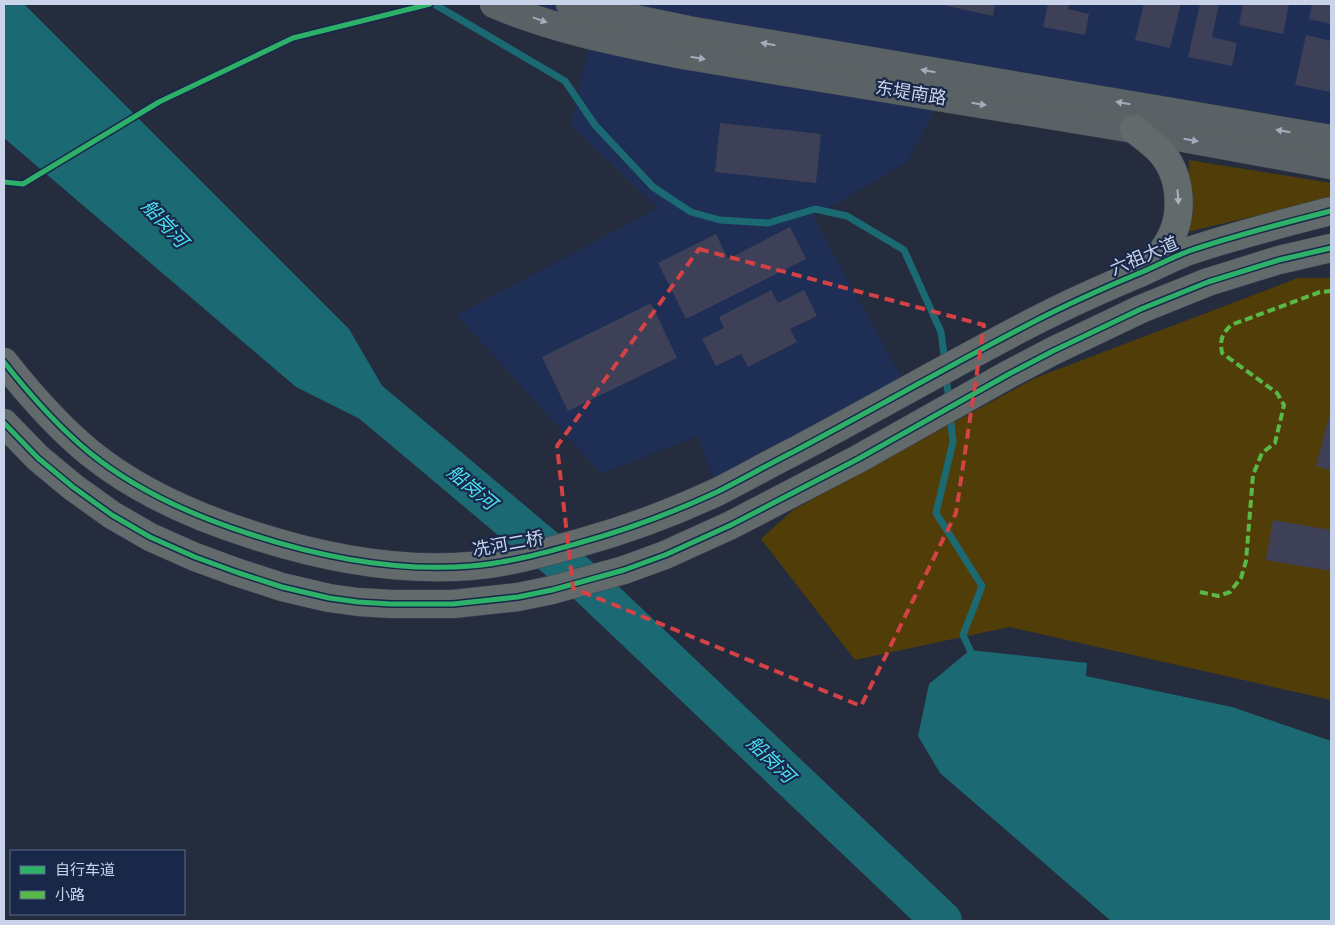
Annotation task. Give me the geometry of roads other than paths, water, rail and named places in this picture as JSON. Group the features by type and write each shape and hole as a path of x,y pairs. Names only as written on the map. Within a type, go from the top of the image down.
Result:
{"main road":[{"name":"东堤南路","path":"494,4 558,27 683,55 1134,130 1331,165"},
{"name":"东堤南路","path":"570,4 616,16 688,30 1331,139"},
{"path":"1134,130 1159,150 1173,171 1179,195 1177,224 1166,246 1144,271"},
{"name":"六祖大道","path":"922,382 1036,321 1101,289 1186,252 1238,236 1331,212"},
{"path":"4,423 38,458 73,487 112,515 150,537 228,569 282,587 329,598 358,602 453,604 518,597 552,590 624,570 665,555 731,525 858,459 1009,374 1141,309 1199,286 1278,260 1331,248"},
{"name":"冼河二桥","path":"4,362 25,390 91,454 128,480 162,499 203,517 287,546 360,562 433,567 472,566 515,560 636,525 718,492 922,382"}],"water":[{"path":"4,4 24,4 349,329 395,408 396,427 382,430 296,387 4,138"},
{"path":"970,650 1087,663 1086,676 1232,707 1331,741 1331,921 1111,921 940,773 918,736 929,684"}],"waterway":[{"path":"434,4 565,81 595,125 653,187 691,212 720,220 768,223 815,209 847,216 904,250 941,332 945,362"},
{"path":"946,375 949,402"},
{"name":"船岗河","path":"355,389 585,582 942,921"},
{"path":"950,415 953,442 936,513 982,586 963,635 970,650"}]}
